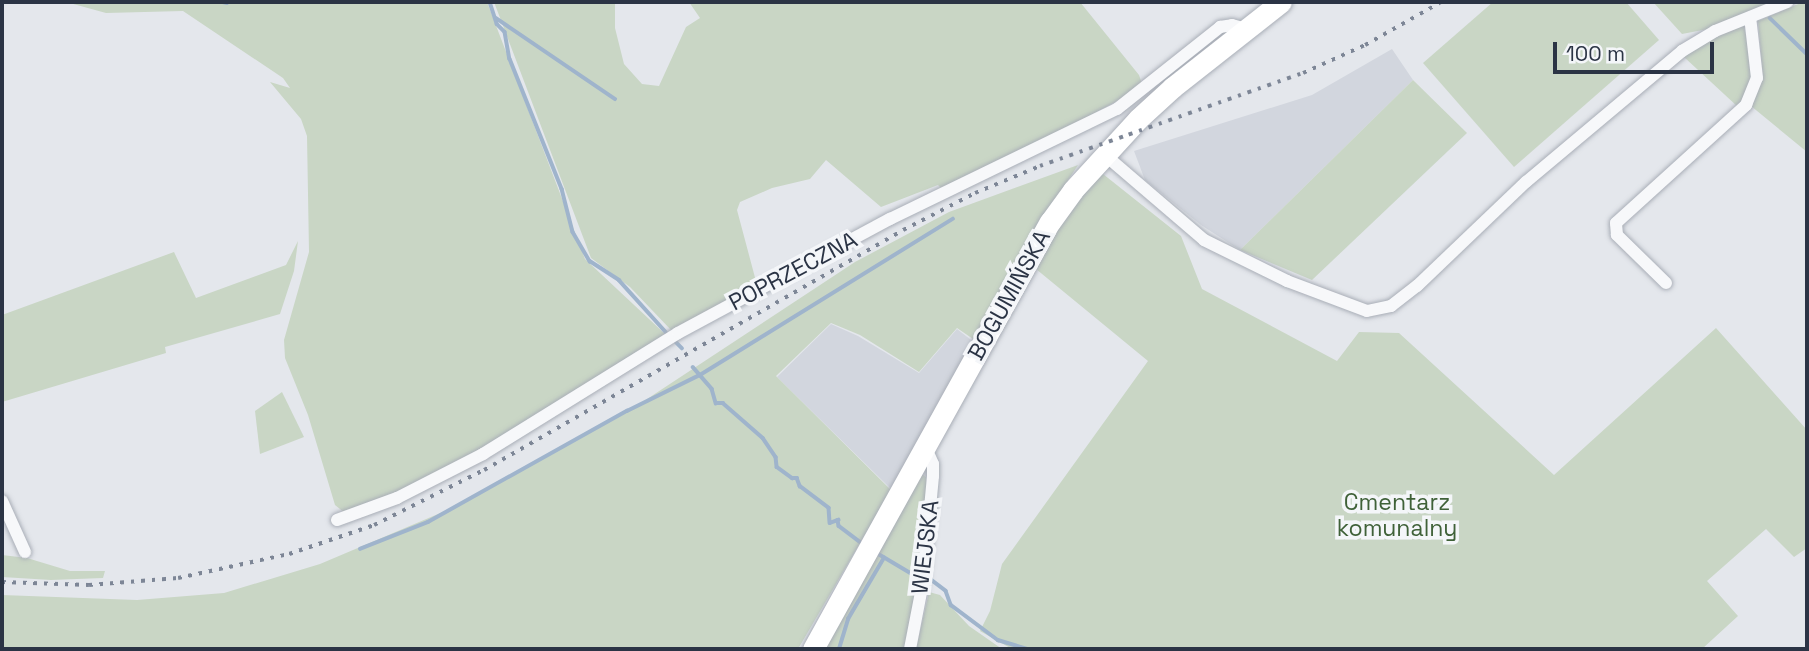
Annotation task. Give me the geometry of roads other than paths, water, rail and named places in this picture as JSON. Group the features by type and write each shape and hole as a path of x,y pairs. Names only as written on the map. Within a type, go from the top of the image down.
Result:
{"main road":[{"name":"BOGUMIŃSKA","path":"813,649 1050,222 1105,155 1162,96 1281,2"}],"street":[{"path":"1105,155 1204,240 1287,281 1367,312 1391,306 1417,286 1526,182 1682,51 1715,31 1787,2"},
{"path":"1666,283 1617,235 1616,223 1746,105 1757,78 1750,17"},
{"name":"POPRZECZNA","path":"337,520 397,498 483,454 678,333 890,219 1117,108 1220,27 1232,25 1246,29"},
{"name":"WIEJSKA","path":"910,649 923,582 933,476 933,464 925,446"},
{"path":"2,501 24,552"}],"waterway":[{"path":"223,2 227,3"},
{"path":"490,2 497,24 505,32 510,59 562,189 573,232 590,261 619,280 666,332"},
{"path":"496,18 615,99"},
{"path":"1770,18 1807,54"},
{"path":"360,549 428,522 627,411 700,375 953,219"},
{"path":"675,341 682,348"},
{"path":"693,367 712,389 716,403 723,403 763,438 776,457 777,467 792,478 797,478 800,486 829,508 830,523 838,520 839,526 860,542"},
{"path":"877,553 914,575"},
{"path":"839,649 848,619 884,558"},
{"path":"929,578 946,591 951,605 998,640 1028,649"}],"railway":[{"path":"2,582 89,585 178,578 289,554 374,525 484,470 903,230 975,193 1040,166 1303,73 1365,45 1441,2"}],"park label":[{"name":"Cmentarz komunalny","path":"1397,515"}]}
